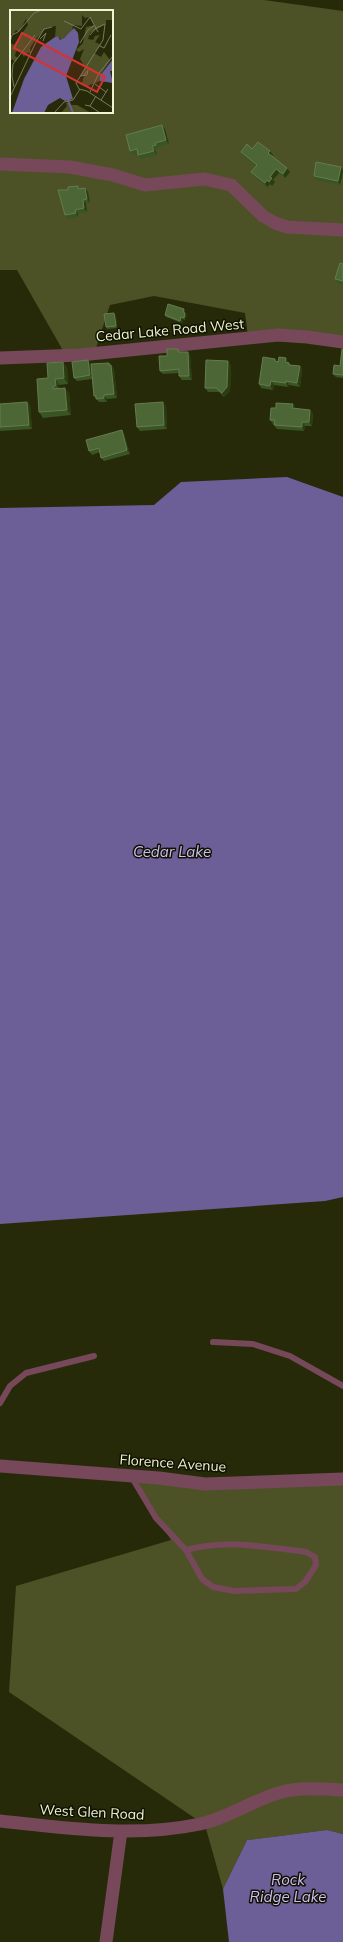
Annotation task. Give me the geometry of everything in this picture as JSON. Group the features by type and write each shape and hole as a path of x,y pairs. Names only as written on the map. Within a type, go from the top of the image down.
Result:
{"street":[{"path":"0,164 70,167 113,175 145,185 204,179 231,185 263,216 274,223 287,227 343,230"},
{"name":"Cedar Lake Road West","path":"0,358 80,355 278,335 343,342"},
{"name":"Florence Avenue","path":"0,1466 131,1476 205,1484 343,1479"},
{"name":"West Glen Road","path":"0,1821 71,1829 121,1831 175,1829 202,1824 282,1792 312,1789 343,1790"},
{"path":"106,1942 121,1831"}],"lane":[{"path":"213,1342 253,1344 290,1356 343,1386"},
{"path":"0,1403 10,1386 26,1373 94,1356"},
{"path":"131,1476 156,1518 186,1550 202,1579 213,1587 234,1591 296,1589 305,1582 316,1565 315,1557 306,1552 298,1551 236,1544 203,1545 186,1550"}],"green space":[{"path":"0,0 264,0 343,11 343,342 248,336 245,313 154,296 110,305 95,351 65,354 17,270 0,270"},
{"path":"131,1478 343,1478 343,1834 327,1830 247,1840 223,1889 205,1825 9,1692 16,1586 171,1540"}],"water":[{"name":"Cedar Lake","path":"287,477 343,497 343,1197 325,1201 0,1224 0,508 154,505 181,482"},
{"name":"Rock Ridge Lake","path":"327,1830 343,1834 343,1942 229,1942 223,1889 247,1840"}],"building":[{"path":"162,125 166,140 155,143 156,145 152,146 154,151 138,155 137,149 130,151 126,135"},
{"path":"258,142 270,151 268,153 287,168 283,174 276,169 270,177 272,178 269,182 267,180 265,183 251,172 257,165 241,152 247,144 252,149"},
{"path":"316,162 341,167 338,181 314,176"},
{"path":"78,186 78,189 85,188 87,199 83,200 84,208 75,210 76,213 65,215 58,190 68,190 68,187"},
{"path":"340,263 343,264 343,281 335,279"},
{"path":"168,304 184,309 184,318 181,317 180,321 165,315"},
{"path":"114,313 116,326 106,327 104,314"},
{"path":"167,349 178,349 178,352 188,352 189,376 179,376 179,369 160,371 159,356 167,356"},
{"path":"342,349 343,375 333,374 334,365 340,366"},
{"path":"263,357 275,359 275,361 278,362 279,357 286,358 285,362 289,363 289,365 300,366 297,383 271,381 270,386 259,384"},
{"path":"88,360 90,375 74,378 72,362"},
{"path":"206,360 228,361 227,387 222,393 216,388 205,388"},
{"path":"63,362 64,378 55,379 56,385 53,389 65,388 67,410 39,412 37,379 48,378 47,363"},
{"path":"109,363 109,365 111,365 114,394 104,395 104,398 96,399 96,396 94,396 91,364"},
{"path":"27,402 29,425 0,427 0,404"},
{"path":"163,402 164,425 137,427 135,404"},
{"path":"276,403 293,404 292,408 310,410 309,422 302,422 302,427 274,425 275,420 270,420 271,408 276,408"},
{"path":"122,430 127,450 101,458 99,448 89,451 86,440"}]}
